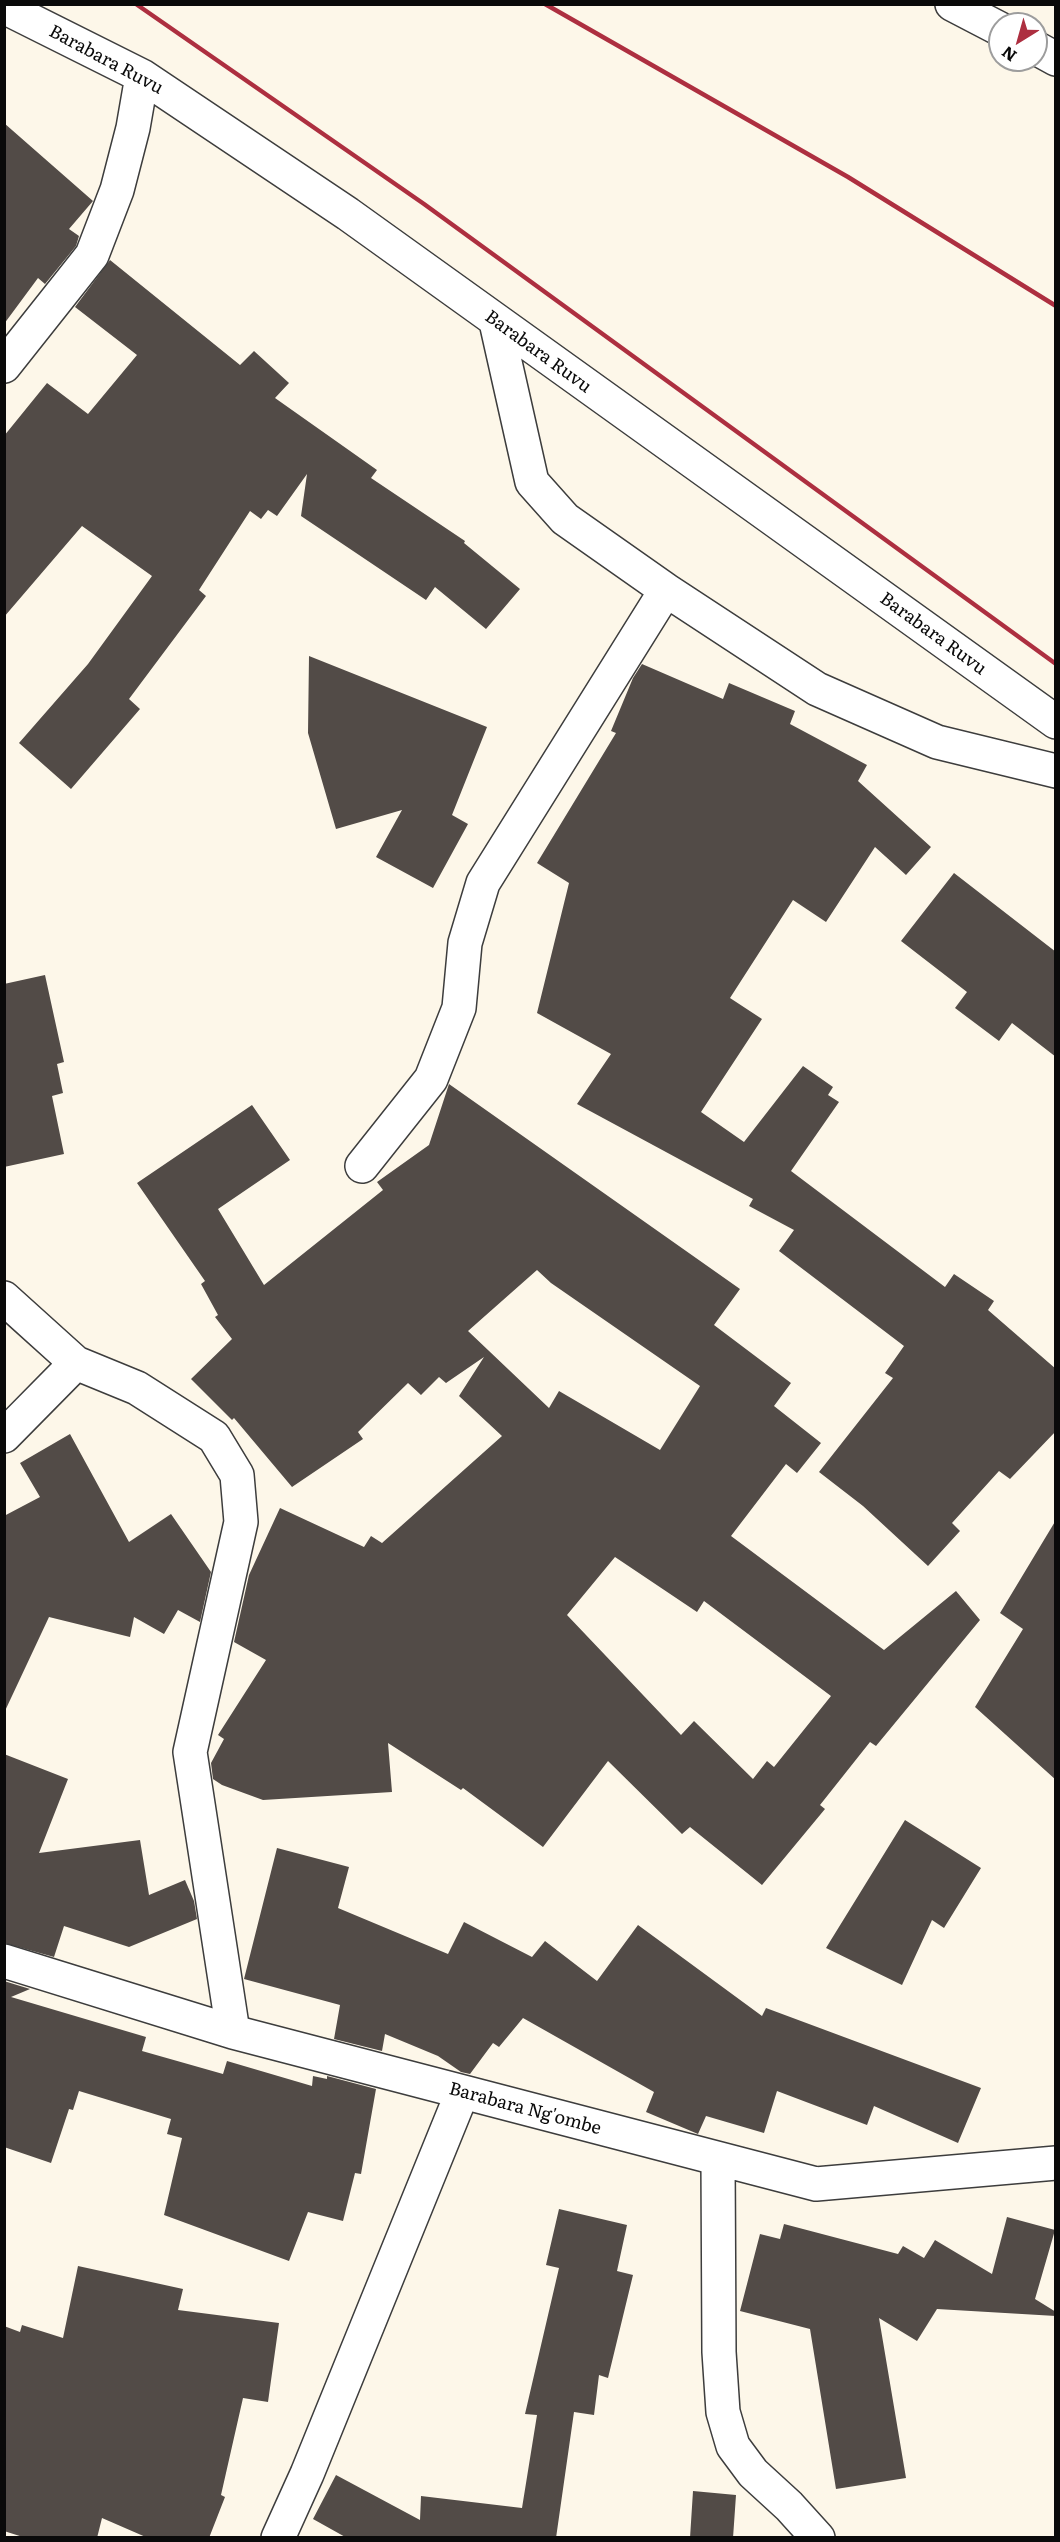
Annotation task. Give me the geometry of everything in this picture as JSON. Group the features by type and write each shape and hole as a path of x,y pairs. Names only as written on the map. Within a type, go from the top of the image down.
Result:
{"street":[{"path":"952,4 988,23"},
{"name":"Barabara Ruvu","path":"4,8 142,76 348,214 1056,722"},
{"path":"4,366 92,255 117,190 133,128 142,76"},
{"path":"496,322 532,482 565,519 666,590 817,689 937,742 1056,771"},
{"path":"362,1166 431,1079 459,1008 465,943 483,883 666,590"},
{"path":"4,1298 76,1363 137,1388 214,1437 237,1475 241,1522 190,1752 233,2032"},
{"path":"4,1436 76,1363"},
{"name":"Barabara Ng'ombe","path":"4,1961 233,2032 816,2184 1056,2163"},
{"path":"278,2538 307,2474 462,2093"},
{"path":"718,2159 719,2352 723,2412 733,2446 753,2472 818,2538"}],"building":[{"path":"4,123 93,201 69,229 79,236 76,246 45,284 38,278 4,324"},
{"path":"110,260 240,365 254,351 289,383 275,398 377,470 371,478 465,541 464,543 520,589 486,629 435,587 426,600 301,516 307,474 277,516 268,510 261,519 250,511 199,590 206,596 129,699 140,709 71,789 19,743 88,664 152,576 82,526 4,617 4,436 47,383 88,414 137,355 75,307"},
{"path":"309,656 487,727 452,815 468,824 433,888 376,857 402,810 336,829 308,733"},
{"path":"642,664 723,699 729,683 795,711 790,724 867,765 858,781 931,847 906,875 875,847 826,922 793,900 730,998 762,1019 701,1112 744,1142 803,1066 833,1087 828,1095 839,1102 791,1171 945,1287 954,1274 994,1301 988,1310 1056,1369 1056,1431 1010,1479 999,1471 952,1523 960,1531 928,1566 863,1506 819,1472 893,1378 885,1373 904,1346 779,1251 794,1230 749,1206 753,1199 577,1104 611,1054 537,1013 569,883 537,863 616,733 611,731 633,678"},
{"path":"954,873 1056,952 1056,1057 1012,1023 999,1041 955,1008 967,992 901,941"},
{"path":"45,975 64,1062 57,1064 63,1093 52,1096 64,1154 4,1167 4,984"},
{"path":"449,1084 740,1289 714,1325 791,1383 774,1406 821,1443 797,1473 786,1464 731,1536 884,1650 956,1591 980,1620 876,1746 870,1742 820,1805 825,1809 762,1885 690,1827 682,1834 608,1761 543,1847 463,1788 461,1790 388,1743 392,1792 263,1800 222,1785 213,1779 211,1763 224,1739 218,1735 266,1660 234,1642 249,1575 280,1508 364,1547 371,1536 382,1543 502,1436 459,1396 484,1357 446,1383 439,1377 421,1395 408,1383 358,1432 363,1439 292,1487 234,1418 232,1420 191,1379 232,1339 215,1317 218,1315 201,1284 205,1281 137,1183 252,1105 290,1160 218,1209 264,1285 383,1190 377,1182 429,1145","holes":["537,1270 551,1283 700,1386 660,1450 559,1391 549,1408 468,1331","615,1557 697,1612 704,1601 831,1696 774,1767 767,1761 753,1779 694,1721 681,1735 567,1615"]},
{"path":"70,1434 129,1542 171,1514 211,1572 200,1622 178,1610 164,1634 134,1617 130,1637 49,1617 4,1713 4,1516 40,1497 20,1463"},
{"path":"1056,1520 1056,1780 975,1707 1023,1629 1000,1613"},
{"path":"4,1754 68,1779 39,1853 140,1840 149,1895 185,1880 194,1901 197,1919 129,1947 64,1926 54,1957 4,1943"},
{"path":"905,1820 981,1868 944,1928 932,1920 902,1985 826,1948"},
{"path":"277,1848 349,1867 338,1908 448,1954 464,1922 532,1957 545,1941 597,1981 638,1925 762,2016 766,2008 981,2088 958,2143 874,2106 867,2125 777,2091 764,2133 706,2116 698,2134 646,2112 654,2092 523,2018 499,2047 493,2043 470,2074 461,2072 438,2056 385,2034 382,2051 334,2039 340,2005 244,1979"},
{"path":"4,1981 30,1989 11,1997 146,2037 142,2051 223,2074 227,2061 312,2086 313,2076 327,2079 327,2076 376,2089 361,2174 355,2173 343,2221 308,2212 289,2261 164,2215 182,2138 167,2134 171,2119 79,2091 73,2110 69,2109 51,2163 4,2147"},
{"path":"559,2209 627,2225 617,2271 633,2275 608,2378 599,2375 594,2415 574,2412 556,2538 347,2538 313,2519 336,2475 420,2520 421,2496 522,2508 537,2415 525,2414 559,2268 546,2265"},
{"path":"1007,2217 1055,2230 1035,2299 1056,2312 1056,2316 937,2309 917,2341 879,2318 906,2478 836,2489 810,2329 740,2311 760,2234 780,2239 784,2224 898,2254 903,2246 924,2258 935,2240 992,2274"},
{"path":"78,2266 183,2289 178,2310 279,2323 268,2402 243,2398 221,2495 225,2497 209,2538 148,2538 102,2518 97,2538 26,2538 4,2531 4,2326 20,2332 22,2325 63,2338"},
{"path":"693,2491 736,2495 733,2538 690,2538"}],"railway":[{"path":"136,4 424,204 1056,664"},
{"path":"545,4 848,177 1056,306"}]}
